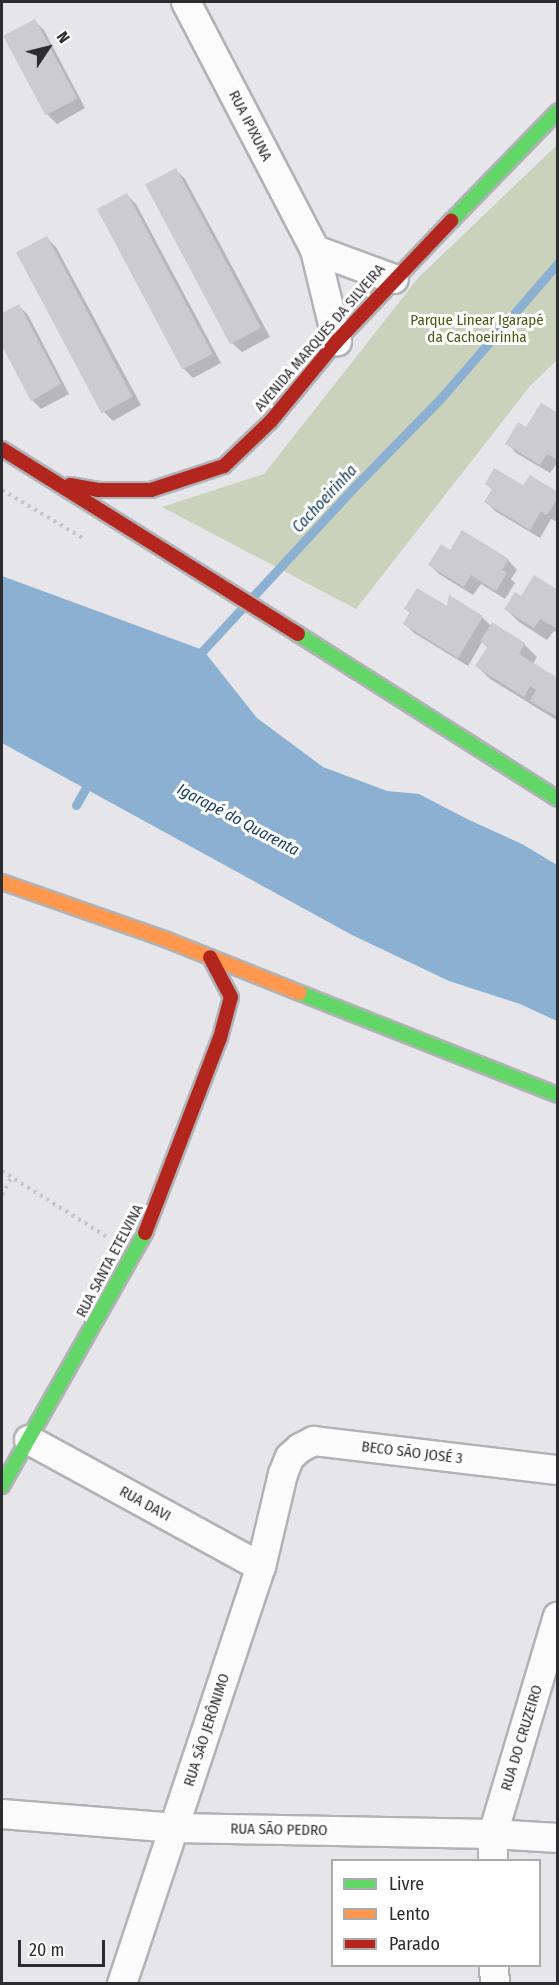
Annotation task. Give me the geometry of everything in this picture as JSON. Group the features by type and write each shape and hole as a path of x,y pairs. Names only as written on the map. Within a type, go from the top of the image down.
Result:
{"street":[{"name":"RUA IPIXUNA","path":"186,2 315,250 337,341"},
{"name":"AVENIDA MARQUES DA SILVEIRA","path":"61,484 97,490 151,490 224,466 271,422 337,341 394,279 558,111"},
{"path":"315,250 394,279"},
{"path":"2,449 61,484 558,799"},
{"path":"2,882 210,957 558,1095"},
{"name":"RUA SANTA ETELVINA","path":"2,1486 135,1254 156,1208 220,1038 231,997 210,957"},
{"name":"RUA DAVI","path":"30,1440 261,1567"},
{"name":"BECO SÃO JOSÉ 3","path":"283,1474 290,1457 300,1448 314,1441 558,1470"},
{"name":"RUA SÃO JERÔNIMO","path":"122,1983 261,1567 283,1474"},
{"name":"RUA DO CRUZEIRO","path":"493,1847 558,1616"},
{"name":"RUA SÃO PEDRO","path":"2,1814 175,1828 493,1847 558,1838"},
{"path":"494,1967 495,1983"}],"path":[{"path":"2,1171 135,1254"},
{"path":"2,1195 11,1178"}],"green space":[{"name":"Parque Linear Igarapé da Cachoeirinha","path":"557,145 557,360 530,386 356,609 162,507 264,474 419,277"}],"water":[{"name":"Igarapé do Quarenta","path":"2,576 203,650 257,718 323,767 387,791 419,794 522,844 557,865 557,1021 520,1004 449,981 352,935 2,743"}],"building":[{"path":"35,19 77,98 45,115 3,36"},
{"path":"176,168 261,328 230,344 145,184"},
{"path":"127,193 212,354 182,370 97,209"},
{"path":"47,236 132,397 102,413 16,252"},
{"path":"19,304 61,384 31,401 2,346 2,313"},
{"path":"541,403 558,413 558,460 547,454 540,465 505,444 518,422 526,427"},
{"path":"494,468 523,485 530,475 558,492 558,498 547,515 541,511 530,530 484,502 492,489 485,484"},
{"path":"462,530 509,559 502,570 507,573 496,591 471,575 464,587 428,565 441,544 450,550"},
{"path":"534,575 558,590 558,629 540,619 534,628 504,609 515,592 521,596"},
{"path":"417,588 447,606 449,595 483,616 458,658 403,624 410,612 404,609"},
{"path":"492,622 525,643 519,654 558,678 558,717 530,701 536,690 530,686 524,697 475,666 488,646 480,641"}],"waterway":[{"name":"Cachoeirinha","path":"196,658 359,482 441,398 558,263"},
{"path":"76,805 91,779"}],"traffic: fast":[{"path":"451,221 558,111"},
{"path":"298,634 558,799"},
{"path":"300,993 558,1095"},
{"path":"2,1486 145,1233"}],"traffic: slow":[{"path":"2,882 165,939 300,993"}],"traffic: jam":[{"path":"70,485 97,490 151,490 224,466 271,421 337,341 451,221"},
{"path":"2,449 298,634"},
{"path":"145,1233 220,1038 231,997 210,957"}]}
